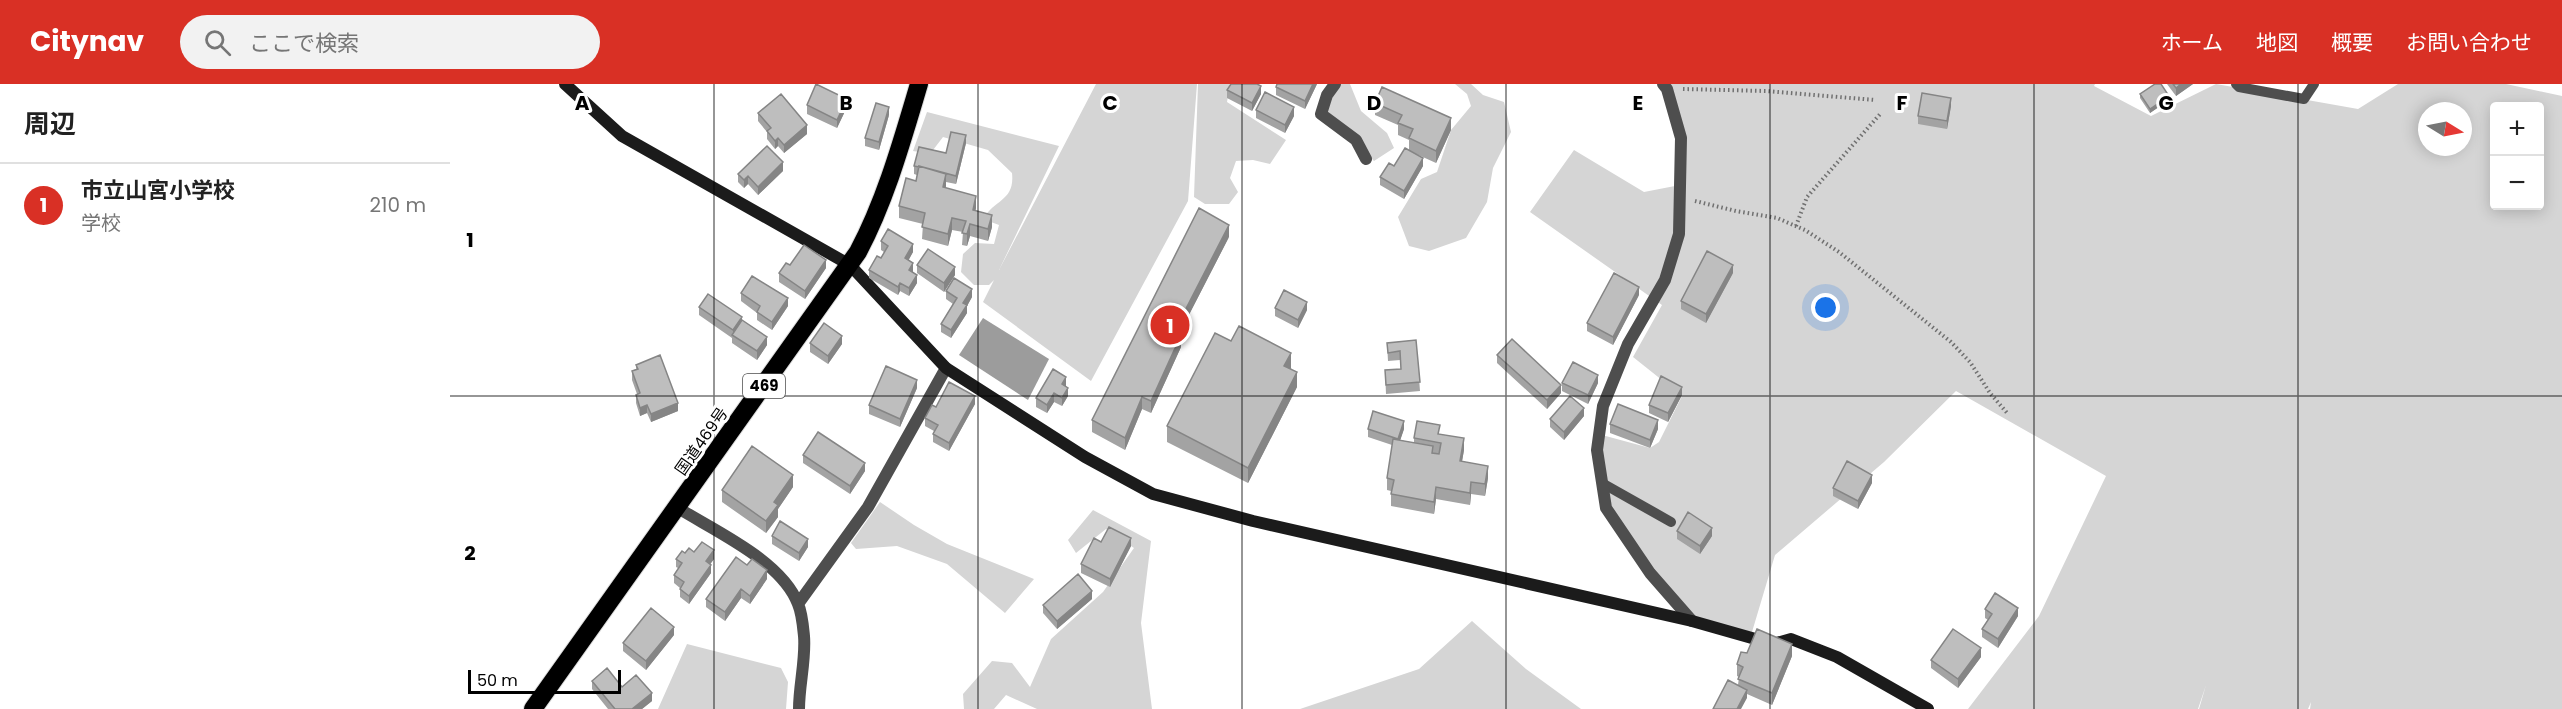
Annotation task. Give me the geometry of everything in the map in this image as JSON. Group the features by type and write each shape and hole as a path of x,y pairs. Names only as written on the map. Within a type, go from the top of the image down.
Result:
{"highway":[{"name":"国道469号","path":"533,709 850,265 872,226 885,193 919,84"}],"street":[{"path":"565,84 622,136 850,265 946,368 1075,452 1153,494 1253,520 1692,621 1773,644 1791,639 1837,657 1928,709"},
{"path":"1335,84 1327,95 1321,114 1356,140 1366,159"},
{"path":"1665,86 1681,138 1679,234 1665,280 1628,344 1603,406 1597,450 1606,508 1650,573 1692,621"},
{"path":"798,604 868,507 946,368"},
{"path":"678,508 765,562 784,582 798,604 804,638 799,709"}],"lane":[{"path":"2236,84 2239,87 2304,99 2314,84"},
{"path":"1602,483 1671,522"}],"path":[{"path":"1665,86 1875,100"},
{"path":"1796,226 1807,197 1881,113"},
{"path":"1680,198 1736,212 1777,218 1796,226 1839,252 1951,342 1970,362 1990,393 2008,414"}],"shaded area":[{"path":"1096,84 1197,84 1188,201 1091,381 983,302 994,280 989,285 974,285 961,272 963,254 975,243 994,244 999,225 983,219 1007,195 1012,182 1012,173 988,150 943,137 930,154 913,151 927,112 1059,146 999,270"},
{"path":"1198,84 1230,84 1227,102 1286,140 1270,164 1253,160 1236,161 1230,178 1238,192 1229,204 1205,204 1194,197"},
{"path":"1339,84 1350,84 1361,111 1387,133 1394,148 1374,161 1328,112 1325,102"},
{"path":"1455,84 1471,84 1483,95 1504,102 1511,132 1493,168 1487,202 1466,238 1429,251 1409,246 1398,217 1421,179 1437,172 1451,130 1471,106 1467,94"},
{"path":"1664,84 2095,84 2094,86 2151,116 2216,84 2358,109 2398,84 2506,84 2562,96 2562,709 2310,709 2311,702 2308,709 2199,709 2206,685 2198,709 1968,709 2039,616 2106,476 1956,391 1884,462 1775,555 1752,632 1692,621 1622,532 1603,491 1602,435 1650,448 1659,442 1682,396 1633,357 1662,305 1530,212 1574,150 1644,192 1680,185 1683,141"},
{"path":"983,318 1049,359 1028,400 959,355"},
{"path":"880,502 947,544 1034,579 1005,613 947,564 897,546 856,549 851,543"},
{"path":"1093,510 1151,541 1141,623 1152,709 1037,709 1006,695 994,709 964,709 963,694 992,661 1012,663 1030,687 1051,639 1103,592 1134,548 1106,529 1076,553 1068,540"},
{"path":"1472,621 1526,669 1581,709 1300,709 1419,669"},
{"path":"687,644 781,668 788,682 786,709 658,709"}],"building":[{"path":"816,84 847,99 837,120 807,105"},
{"path":"1231,84 1261,86 1252,103 1227,90"},
{"path":"1277,84 1313,84 1305,101 1276,87"},
{"path":"2155,84 2161,84 2169,96 2150,109 2140,94"},
{"path":"1382,87 1451,118 1436,151 1409,138 1413,129 1398,123 1402,115 1375,103"},
{"path":"1265,92 1294,107 1285,125 1256,110"},
{"path":"1922,93 1951,98 1947,121 1918,116"},
{"path":"781,94 807,125 784,145 778,138 775,141 767,131 771,128 758,113"},
{"path":"876,103 889,107 879,142 865,138"},
{"path":"951,132 966,135 956,176 914,166 919,147 946,153"},
{"path":"767,146 783,162 758,187 748,176 744,180 738,174"},
{"path":"1405,148 1423,158 1404,191 1380,177 1389,163 1394,166"},
{"path":"919,166 946,174 943,187 976,196 973,210 992,215 988,229 970,224 967,234 962,233 966,221 952,218 948,234 922,227 925,213 899,206 906,178 916,181"},
{"path":"1199,208 1229,225 1174,332 1181,335 1151,401 1142,397 1125,438 1092,420"},
{"path":"888,229 913,244 905,258 913,263 909,270 917,275 909,288 900,283 898,287 869,270 877,256 881,258 888,246 881,241"},
{"path":"804,245 826,260 805,291 779,273 786,263 790,265"},
{"path":"928,249 955,267 944,283 917,265"},
{"path":"1707,251 1733,265 1706,314 1681,301"},
{"path":"1614,273 1639,287 1613,337 1587,323"},
{"path":"752,276 788,298 772,322 757,312 760,306 741,293"},
{"path":"954,278 972,289 963,303 967,305 951,330 941,324 957,298 946,291"},
{"path":"1284,290 1307,302 1298,320 1275,308"},
{"path":"708,294 742,317 733,330 699,307"},
{"path":"742,320 767,337 757,351 732,335"},
{"path":"824,323 842,336 828,356 810,343"},
{"path":"1239,326 1291,353 1284,366 1297,372 1248,468 1167,426 1215,333 1231,341"},
{"path":"1512,339 1561,385 1547,400 1497,355"},
{"path":"1416,340 1420,382 1386,385 1385,370 1401,369 1400,351 1388,353 1387,343"},
{"path":"660,355 678,403 651,414 647,405 640,408 636,395 640,393 632,371 638,369 636,365"},
{"path":"1573,362 1598,375 1588,395 1562,383"},
{"path":"886,366 917,380 900,419 869,405"},
{"path":"1053,369 1066,377 1062,384 1068,388 1062,398 1054,393 1047,405 1036,398"},
{"path":"1661,376 1682,387 1668,413 1649,405"},
{"path":"949,382 975,396 949,443 933,434 938,425 925,418 932,405 936,407"},
{"path":"1570,396 1584,408 1564,432 1550,419"},
{"path":"1618,404 1658,420 1650,440 1610,424"},
{"path":"1373,411 1404,421 1398,439 1368,429"},
{"path":"1417,421 1440,425 1438,434 1464,438 1460,461 1488,466 1485,484 1471,482 1470,493 1436,487 1434,502 1391,494 1394,480 1387,478 1393,439 1433,446 1432,453 1439,454 1441,443 1414,438"},
{"path":"818,432 865,463 850,486 803,455"},
{"path":"752,446 793,475 774,502 778,505 766,521 722,490"},
{"path":"1847,461 1872,475 1858,501 1833,488"},
{"path":"1688,512 1712,528 1700,546 1677,531"},
{"path":"780,521 808,539 799,553 772,536"},
{"path":"1109,527 1131,538 1110,579 1081,564 1094,538 1101,542"},
{"path":"702,542 714,550 706,561 711,565 689,596 680,589 684,582 674,575 682,563 676,559 682,551 685,553 689,548 694,552"},
{"path":"736,557 747,565 752,559 767,570 750,596 741,589 725,612 706,599"},
{"path":"1078,574 1092,591 1057,621 1043,605"},
{"path":"1995,593 2018,608 1998,639 1982,629 1992,614 1985,609"},
{"path":"651,608 674,627 646,661 623,643"},
{"path":"1757,629 1792,644 1772,693 1738,679 1743,667 1737,664 1741,652 1747,653"},
{"path":"1953,629 1981,648 1958,679 1931,660"},
{"path":"607,668 622,687 636,675 652,693 632,709 615,709 592,681"},
{"path":"1728,680 1747,690 1737,709 1713,709"}],"place":[{"name":"市立山宮小学校","path":"1170,325"}]}
